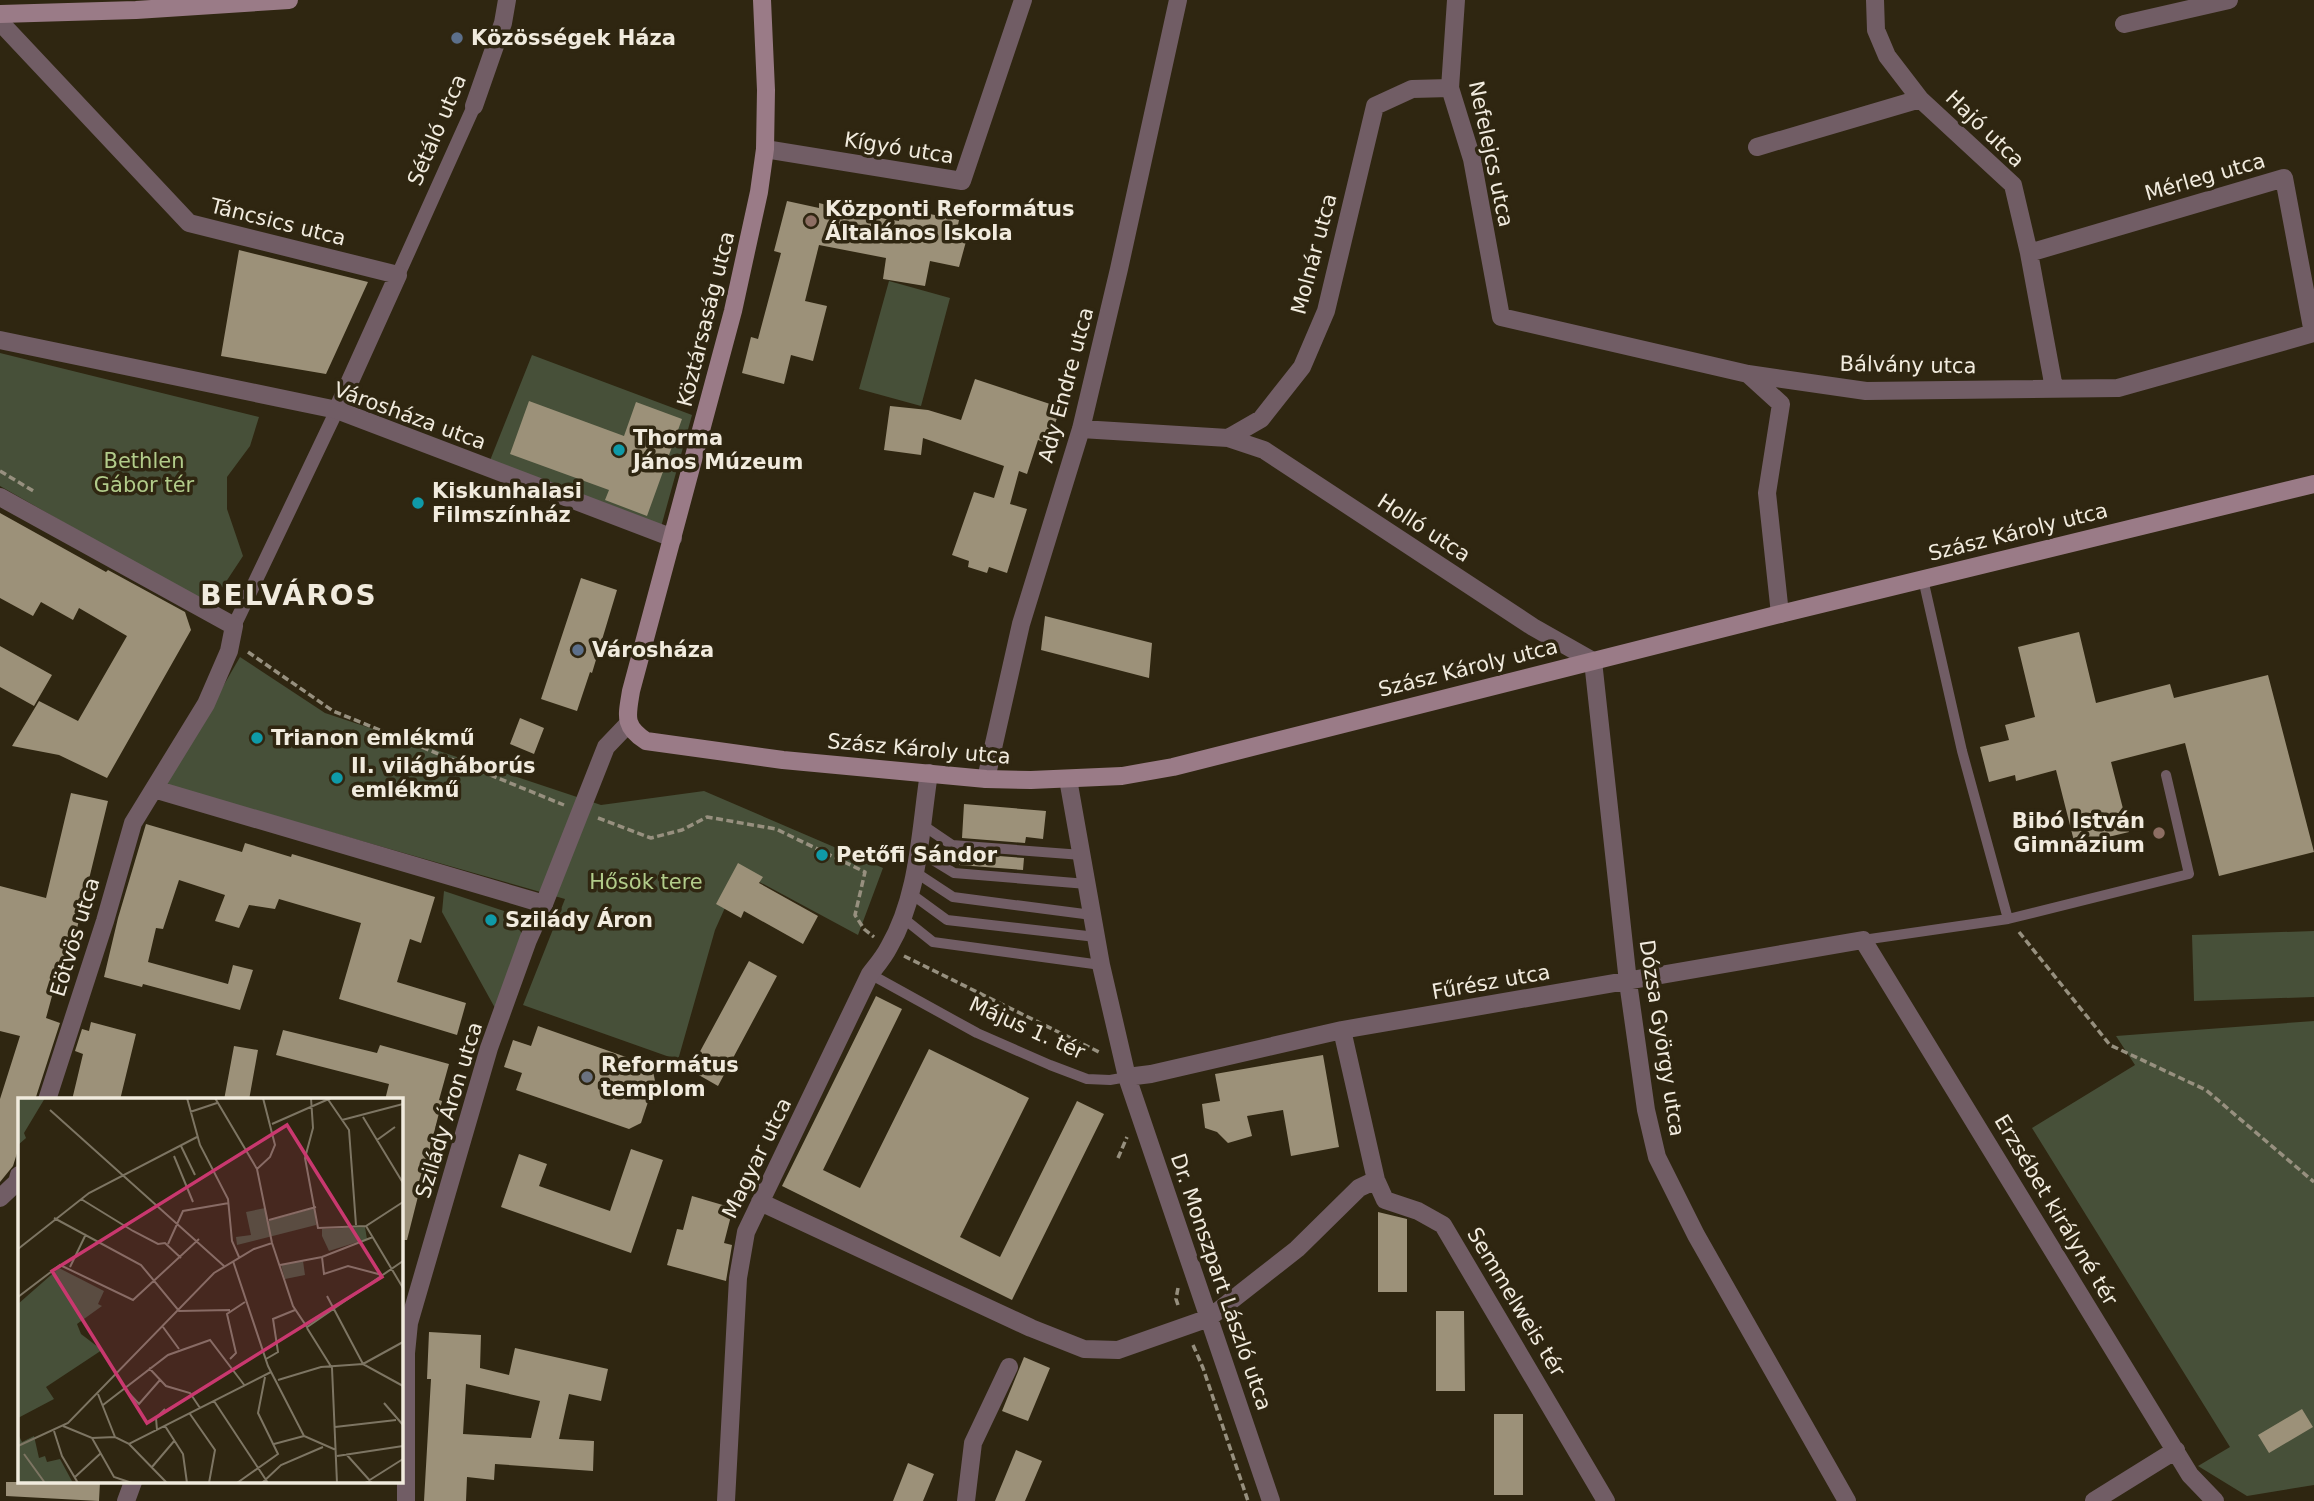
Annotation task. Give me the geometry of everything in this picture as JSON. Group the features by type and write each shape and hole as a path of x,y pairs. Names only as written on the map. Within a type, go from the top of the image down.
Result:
{"main road":[{"path":"0,14 136,10 289,0"},
{"name":"Köztársaság utca","path":"628,724 631,691 733,311 760,192 765,149 766,90 762,0"},
{"name":"Szász Károly utca","path":"628,724 634,733 646,741 783,760 985,779 1122,776 1173,767 1780,614 2314,484"}],"street":[{"name":"Sétáló utca","path":"398,275 474,106 503,23 507,0"},
{"name":"Kígyó utca","path":"765,149 962,181 1023,0"},
{"name":"Ady Endre utca","path":"985,779 1021,624 1081,429 1178,0"},
{"name":"Nefelejcs utca","path":"1456,0 1450,88 1472,159 1501,317"},
{"name":"Hajó utca","path":"1875,0 1876,30 1887,56 1920,99 2012,185 2029,253 2054,388"},
{"path":"2124,24 2229,0"},
{"name":"Táncsics utca","path":"0,22 190,223 398,275"},
{"name":"Molnár utca","path":"1228,438 1261,419 1301,367 1326,311 1375,106 1412,89 1450,88"},
{"path":"1756,147 1920,99"},
{"name":"Mérleg utca","path":"2029,253 2284,178 2314,333"},
{"path":"398,275 234,626 229,651 206,704 154,789 544,904 606,747 628,724"},
{"name":"Bálvány utca","path":"1501,317 1748,374 1866,391 2118,387 2314,333"},
{"name":"Városháza utca","path":"0,340 337,410 673,538"},
{"path":"1748,374 1781,404 1767,493 1780,614"},
{"path":"1081,429 1228,438"},
{"name":"Holló utca","path":"1228,438 1264,450 1533,627 1593,661"},
{"path":"0,497 234,626"},
{"name":"Dózsa György utca","path":"1593,661 1628,982 1646,1110 1657,1157 1696,1235 1847,1501"},
{"path":"870,974 889,948 903,918 915,872 929,774"},
{"name":"Május 1. tér","path":"1068,779 1101,965 1127,1077"},
{"name":"Eötvös utca","path":"48,1098 101,933 132,823 154,789"},
{"name":"Szilády Áron utca","path":"407,1501 405,1323 489,1048 528,940 544,904"},
{"name":"Fűrész utca","path":"1127,1077 1151,1074 1342,1030 1863,940"},
{"name":"Erzsébet királyné tér","path":"1863,940 2190,1475 2214,1501"},
{"name":"Magyar utca","path":"726,1501 738,1278 746,1232 870,974"},
{"name":"Semmelweis tér","path":"1342,1030 1376,1180 1385,1200 1418,1211 1443,1225 1606,1501"},
{"name":"Dr. Monszpart László utca","path":"1127,1077 1271,1501"},
{"path":"0,1198 18,1178"},
{"path":"760,1202 1031,1328 1084,1349 1118,1350 1209,1318 1297,1249 1359,1188 1376,1180"},
{"path":"966,1501 973,1443 1009,1367"},
{"path":"2094,1501 2176,1450"},
{"path":"126,1501 131,1484"}],"lane":[{"path":"1923,579 1962,751 2008,919"},
{"path":"1863,940 2008,919 2189,874 2166,775"},
{"path":"921,824 952,845 1082,855"},
{"path":"918,850 954,873 1087,884"},
{"path":"915,872 953,897 1092,915"},
{"path":"910,893 947,920 1096,937"},
{"path":"903,918 933,942 1101,965"},
{"name":"Május 1. tér","path":"870,974 977,1033 1050,1065 1087,1079 1110,1080 1127,1077"}],"path":[{"path":"2008,919 2110,1045 2206,1090 2314,1182"},
{"path":"1118,1157 1130,1131"}],"green space":[{"path":"889,281 950,298 921,406 859,389"},
{"name":"Bethlen Gábor tér","path":"0,353 259,417 250,446 227,477 227,509 243,556 210,606 0,486"},
{"path":"532,355 692,415 661,527 489,463"},
{"name":"Hősök tere","path":"240,657 325,713 601,805 704,791 883,868 858,935 741,872 715,930 678,1060 523,1005 565,899 166,785"},
{"path":"444,891 510,913 522,934 495,1008 442,912"},
{"path":"2314,931 2314,997 2194,1001 2192,935"},
{"path":"2314,1021 2314,1485 2247,1496 2198,1466 2230,1447 2032,1128 2135,1065 2116,1036"}],"building":[{"path":"787,201 819,208 819,203 839,208 838,211 899,221 901,208 959,220 958,225 970,227 959,267 930,261 925,286 883,279 886,258 819,245 805,301 827,306 813,361 791,355 784,384 742,373 751,337 758,339 781,253 774,251"},
{"path":"239,250 368,282 326,374 221,356"},
{"path":"975,379 1050,404 1048,411 1058,415 1048,444 1038,440 1027,474 1019,471 1010,504 1027,509 1007,573 989,567 987,573 968,567 969,561 952,555 974,492 994,498 1004,466 923,438 921,455 884,450 890,406 928,410 961,420"},
{"path":"529,401 624,436 636,402 682,419 647,516 605,500 609,490 510,454"},
{"path":"0,513 185,612 191,630 107,778 59,755 12,746 39,701 78,721 127,636 79,608 73,620 41,602 33,616 0,598"},
{"name":"Városháza","path":"581,578 617,590 592,673 590,672 577,711 541,699"},
{"path":"1045,616 1152,643 1149,678 1041,650"},
{"path":"2079,632 2096,703 2170,684 2174,698 2268,675 2314,852 2219,876 2185,743 2111,762 2129,832 2075,845 2056,770 2016,781 2015,775 1989,782 1980,747 2009,740 2005,725 2035,717 2018,647"},
{"path":"0,646 52,675 34,706 0,687"},
{"path":"520,718 544,728 534,754 510,744"},
{"path":"71,793 108,801 63,986 55,985 46,1018 60,1023 36,1098 18,1098 18,1150 13,1166 0,1182 0,1099 20,1036 0,1031 0,886 46,898"},
{"path":"964,804 1046,811 1043,839 1026,837 1025,843 962,838"},
{"path":"146,824 242,852 245,843 291,857 292,854 435,897 421,943 410,939 397,982 466,1003 457,1035 339,999 361,923 279,899 275,909 249,905 239,928 215,921 225,895 179,880 163,929 156,928 148,962 228,984 233,965 253,970 240,1010 143,984 142,987 104,977 118,918"},
{"path":"960,853 1024,858 1023,870 959,865"},
{"path":"738,863 763,877 759,883 818,916 803,944 744,911 741,918 716,904"},
{"path":"749,961 777,976 718,1086 690,1070"},
{"path":"876,996 902,1009 823,1170 860,1188 929,1049 1029,1098 960,1237 1000,1257 1077,1101 1104,1114 1012,1300 782,1186"},
{"path":"91,1022 136,1034 120,1098 72,1098 83,1054 75,1051 82,1029 89,1031"},
{"name":"Református templom","path":"538,1026 643,1063 642,1067 653,1071 655,1081 641,1123 629,1129 516,1090 522,1073 504,1067 513,1040 531,1046"},
{"path":"283,1030 377,1053 380,1045 449,1064 407,1240 402,1240 402,1098 386,1098 389,1084 276,1055"},
{"path":"234,1046 258,1050 249,1098 224,1098"},
{"path":"1323,1055 1339,1147 1291,1156 1283,1110 1247,1116 1252,1136 1228,1143 1217,1132 1205,1128 1202,1104 1220,1101 1215,1074"},
{"path":"631,1149 663,1160 631,1253 501,1207 519,1154 547,1164 539,1186 610,1211"},
{"path":"692,1196 733,1208 724,1243 732,1245 726,1281 667,1265 677,1229 683,1230"},
{"path":"1378,1212 1407,1219 1407,1292 1378,1292"},
{"path":"1436,1311 1464,1311 1465,1391 1436,1391"},
{"path":"429,1332 481,1335 480,1368 509,1375 515,1348 608,1369 601,1401 569,1394 559,1439 594,1441 593,1471 495,1464 494,1480 467,1477 466,1501 424,1501 431,1379 427,1379","holes":["466,1384 540,1401 531,1438 463,1434"]},
{"path":"1024,1357 1050,1368 1028,1421 1002,1411"},
{"path":"2302,1409 2313,1427 2269,1453 2258,1435"},
{"path":"1494,1414 1523,1414 1523,1495 1494,1495"},
{"path":"1016,1450 1042,1461 1025,1501 995,1501"},
{"path":"908,1463 934,1474 923,1501 893,1501"},
{"path":"6,1482 100,1484 99,1501 6,1496"}],"place":[{"name":"Közösségek Háza","path":"457,38"},
{"name":"Központi Református Általános Iskola","path":"811,221"},
{"name":"Thorma János Múzeum","path":"619,450"},
{"name":"Kiskunhalasi Filmszínház","path":"418,503"},
{"name":"Városháza","path":"578,650"},
{"name":"Trianon emlékmű","path":"257,738"},
{"name":"II. világháborús emlékmű","path":"337,778"},
{"name":"Bibó István Gimnázium","path":"2159,833"},
{"name":"Petőfi Sándor","path":"822,855"},
{"name":"Szilády Áron","path":"491,920"},
{"name":"Református templom","path":"587,1077"}],"district":[{"name":"BELVÁROS","path":"289,595"}]}
